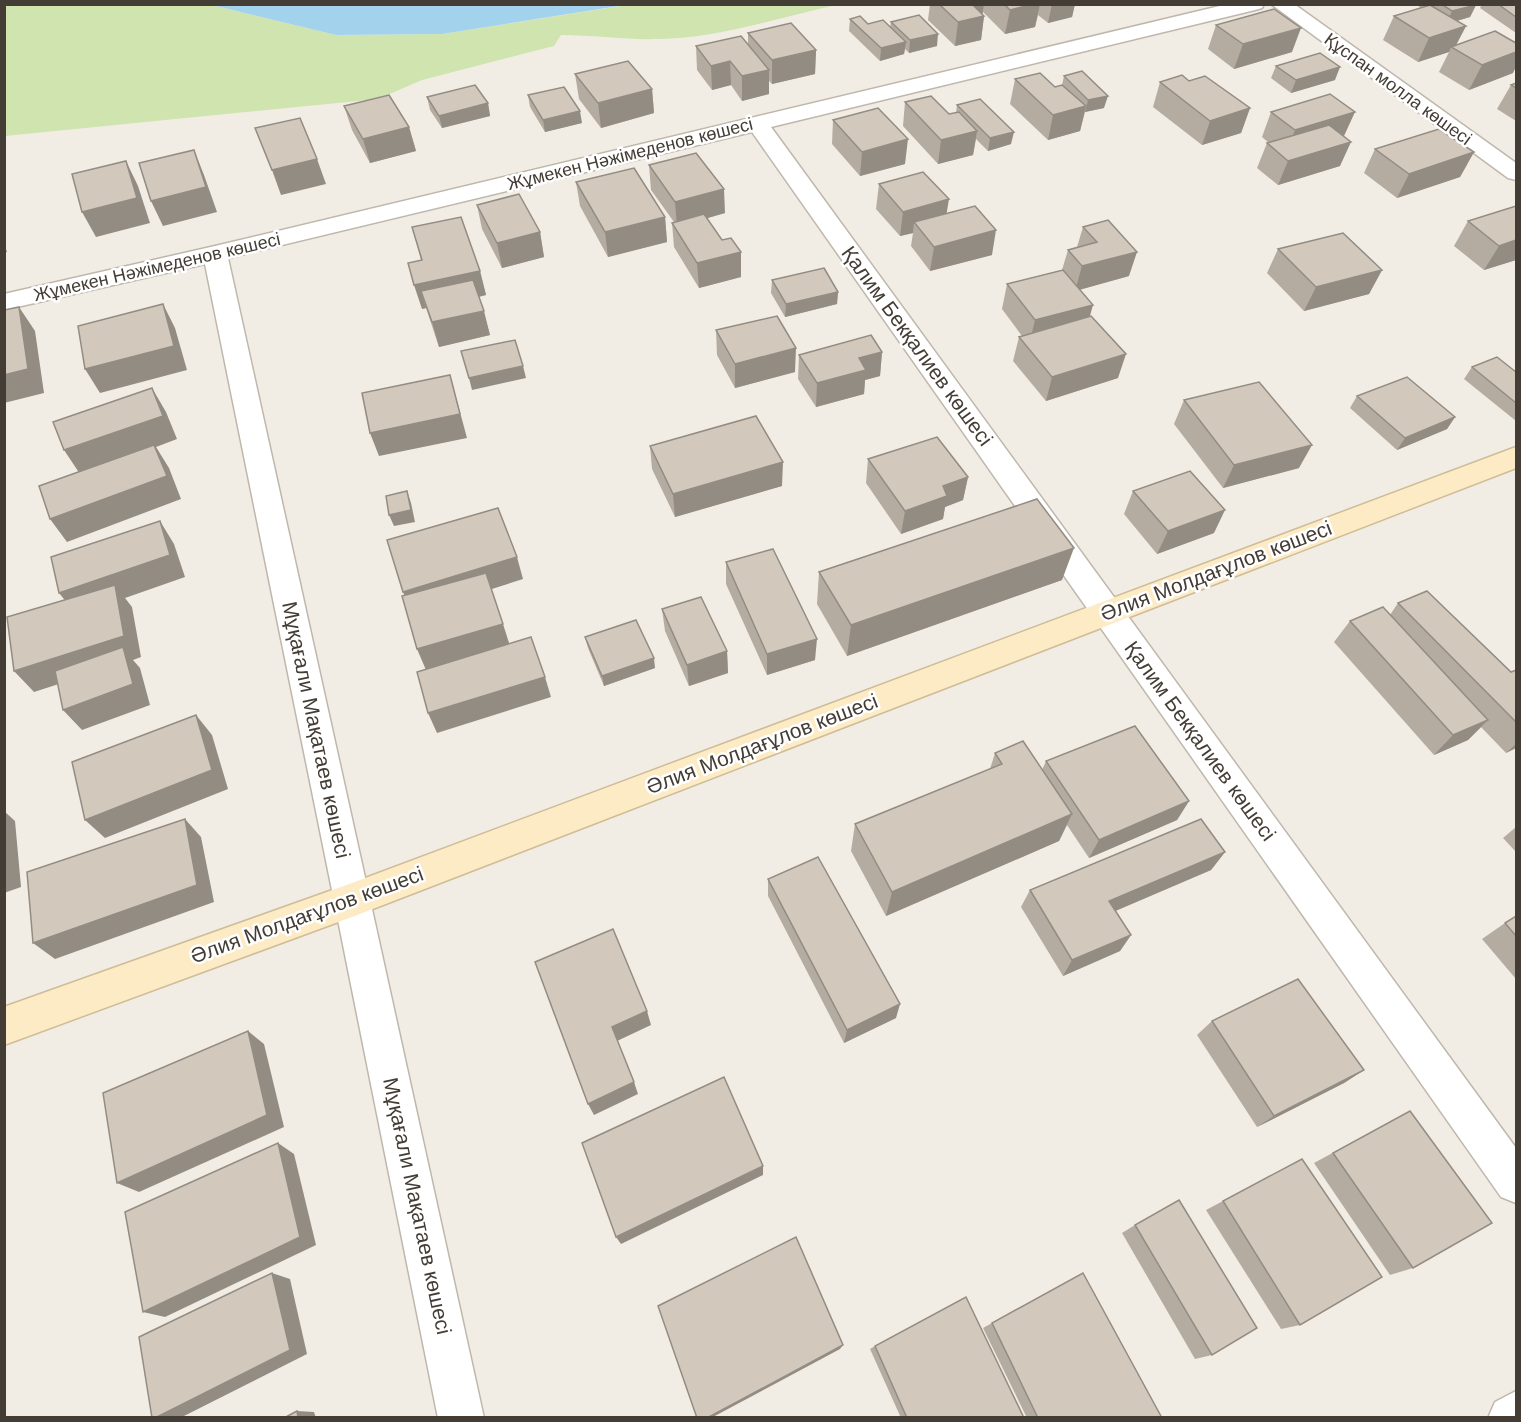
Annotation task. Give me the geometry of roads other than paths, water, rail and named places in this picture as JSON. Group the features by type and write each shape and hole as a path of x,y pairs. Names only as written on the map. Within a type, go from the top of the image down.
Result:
{"main road":[{"name":"Әлия Молдағұлов көшесі","path":"4,1026 352,900 1516,456"}],"street":[{"name":"Жұмекен Нәжімеденов көшесі","path":"4,302 215,254 1255,4"},
{"name":"Құспан молла көшесі","path":"1280,4 1516,174"},
{"name":"Қалим Бекқалиев көшесі","path":"757,123 1516,1182"},
{"name":"Мұқағали Мақатаев көшесі","path":"215,254 461,1418"},
{"path":"1511,1418 1516,1414"}],"water":[{"path":"212,5 625,5 442,34 336,35"}]}
